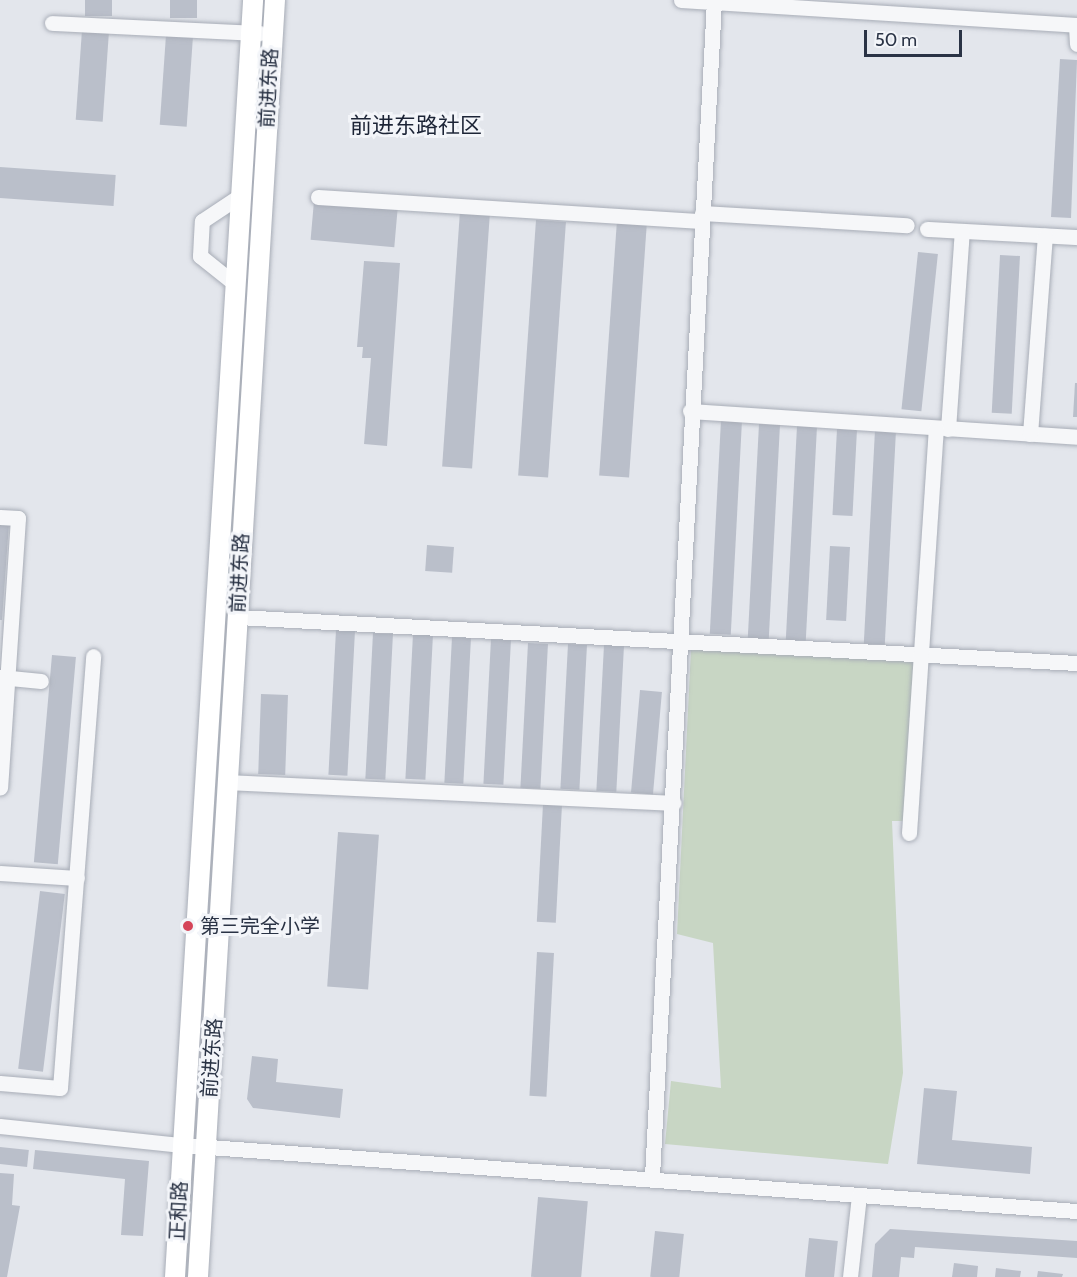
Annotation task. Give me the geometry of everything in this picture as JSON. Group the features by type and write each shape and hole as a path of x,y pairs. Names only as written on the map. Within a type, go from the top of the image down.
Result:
{"main road":[{"name":"前进东路","path":"183,1145 253,0"},
{"name":"前进东路","path":"206,1146 274,0"},
{"name":"正和路","path":"175,1277 183,1145"},
{"name":"正和路","path":"198,1277 206,1146"}],"street":[{"path":"681,0 1076,25 1077,44"},
{"path":"652,1176 684,641 690,411 714,1"},
{"path":"52,23 273,33"},
{"path":"236,284 200,256 202,221 241,195"},
{"path":"318,197 907,225"},
{"path":"927,229 1077,237"},
{"path":"909,833 921,654 962,231"},
{"path":"1030,434 1045,236"},
{"path":"690,411 1077,437"},
{"path":"0,517 18,518 4,678 0,787"},
{"path":"238,617 1077,663"},
{"path":"0,1083 60,1088 93,656"},
{"path":"4,678 41,681"},
{"path":"228,782 674,803"},
{"path":"0,873 77,878"},
{"path":"0,1126 183,1145 652,1176 860,1195 1077,1211"},
{"path":"850,1277 860,1195"}],"green space":[{"path":"691,649 916,660 906,821 892,821 903,1073 888,1164 665,1144 671,1081 721,1088 713,943 677,934"}],"building":[{"path":"85,0 112,0 112,16 85,16"},
{"path":"170,0 197,0 197,18 170,18"},
{"path":"82,30 109,32 103,122 76,120"},
{"path":"166,35 193,37 187,127 160,125"},
{"path":"1060,59 1077,60 1071,218 1051,217"},
{"path":"0,167 116,175 114,206 0,198"},
{"path":"314,201 398,208 394,247 311,240"},
{"path":"460,211 490,213 472,468 442,466"},
{"path":"536,220 566,222 548,477 518,475"},
{"path":"617,220 647,222 629,477 599,475"},
{"path":"918,252 938,254 921,411 901,409"},
{"path":"1000,255 1020,256 1012,414 992,413"},
{"path":"364,261 400,263 387,446 364,444 371,358 362,358 363,347 357,347"},
{"path":"1075,383 1077,383 1077,417 1073,417"},
{"path":"721,420 742,421 731,635 710,634"},
{"path":"759,424 780,425 769,639 748,638"},
{"path":"797,426 817,427 806,641 786,640"},
{"path":"837,429 857,430 852,516 832,515"},
{"path":"875,430 896,431 885,645 864,644"},
{"path":"0,522 9,523 2,620 0,620"},
{"path":"427,545 454,547 452,573 425,571"},
{"path":"830,546 850,547 846,621 826,620"},
{"path":"336,630 355,631 347,776 328,775"},
{"path":"373,633 393,634 385,780 365,779"},
{"path":"413,634 433,635 425,780 405,779"},
{"path":"452,637 471,638 463,784 444,783"},
{"path":"491,639 511,640 503,785 483,784"},
{"path":"528,643 548,644 540,789 520,788"},
{"path":"568,644 587,645 579,790 560,789"},
{"path":"604,645 624,646 616,792 596,791"},
{"path":"52,655 76,657 58,864 34,862"},
{"path":"640,690 662,692 653,795 631,793"},
{"path":"261,694 288,695 285,775 258,774"},
{"path":"543,804 562,805 556,923 537,922"},
{"path":"338,832 379,835 368,989 327,987"},
{"path":"40,891 65,894 43,1072 18,1069"},
{"path":"537,952 554,953 546,1097 529,1096"},
{"path":"252,1056 278,1059 276,1082 343,1089 340,1118 253,1108 247,1099"},
{"path":"924,1088 957,1091 952,1140 1032,1147 1030,1174 917,1164"},
{"path":"0,1147 29,1150 27,1167 0,1164"},
{"path":"35,1150 149,1161 143,1236 121,1235 125,1179 33,1169"},
{"path":"0,1173 14,1174 12,1205 20,1206 7,1277 0,1277"},
{"path":"538,1197 588,1201 581,1277 531,1277"},
{"path":"890,1229 1077,1241 1077,1258 915,1247 914,1258 901,1257 899,1277 872,1277 875,1244"},
{"path":"655,1231 684,1234 679,1277 650,1277"},
{"path":"809,1238 838,1241 834,1277 805,1277"},
{"path":"954,1263 978,1266 977,1277 952,1277"},
{"path":"996,1268 1021,1271 1020,1277 995,1277"},
{"path":"1038,1271 1063,1274 1062,1277 1037,1277"}],"place":[{"name":"第三完全小学","path":"188,926"}],"district":[{"name":"前进东路社区","path":"416,126"}]}
